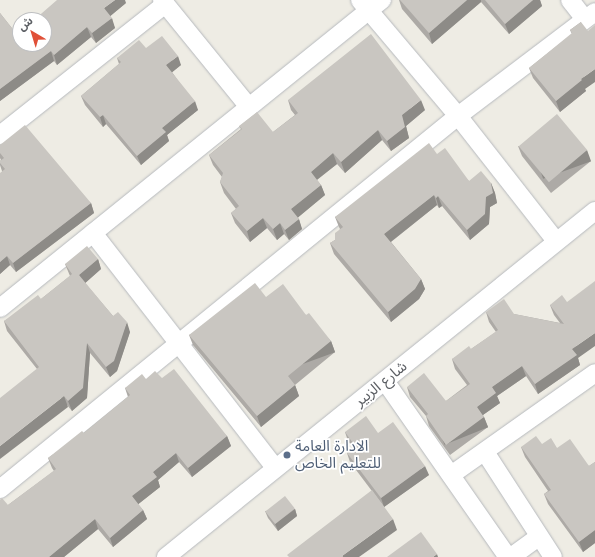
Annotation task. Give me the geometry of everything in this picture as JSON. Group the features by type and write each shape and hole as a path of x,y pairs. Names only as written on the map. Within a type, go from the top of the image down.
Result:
{"street":[{"path":"0,489 458,116 590,15 570,0"},
{"path":"0,134 163,2 249,107"},
{"path":"0,308 249,107 370,4 556,241"},
{"name":"شارع الزبير","path":"166,557 595,211"},
{"path":"94,233 180,341 276,468"},
{"path":"451,475 595,373"},
{"path":"385,381 509,557 539,537"},
{"path":"485,452 553,557"}],"building":[{"path":"57,0 115,0 104,8 112,18 92,33 87,27 54,55 52,52 52,12 43,12"},
{"path":"400,0 467,0 429,33"},
{"path":"485,0 533,0 505,24"},
{"path":"0,13 12,28 12,52 50,52 0,89"},
{"path":"581,22 588,31 595,25 595,69 556,101 529,68 572,33 570,30"},
{"path":"371,34 421,100 402,115 405,127 387,141 378,130 341,162 333,153 311,172 321,185 291,209 299,219 285,230 280,223 273,229 263,218 247,231 231,213 239,206 220,182 223,173 209,155 242,129 239,126 257,112 273,132 298,113 288,100"},
{"path":"162,36 178,56 166,65 195,101 162,128 166,132 137,156 103,115 100,117 81,96 121,62 117,58 139,40 146,48"},
{"path":"557,114 587,150 549,182 519,146"},
{"path":"25,125 91,203 13,263 7,256 0,262 0,173 5,169 0,163 0,161 4,158 0,153 0,145"},
{"path":"429,143 437,154 445,148 469,181 481,171 491,183 493,193 486,197 485,214 467,230 438,196 436,198 434,195 384,234 421,279 415,289 388,312 330,243 335,240 335,233 343,227 335,217"},
{"path":"87,246 98,259 79,275 113,316 118,312 127,322 114,361 106,367 87,343 83,388 68,401 64,396 0,446 0,398 39,367 4,321 38,295 41,299 72,274 65,264"},
{"path":"595,281 595,333 572,349 577,355 535,384 522,366 492,387 496,393 477,407 484,417 446,445 426,416 428,414 407,387 424,373 446,401 470,384 452,359 469,346 471,349 498,330 486,312 504,299 514,314 564,324 550,305 562,295 567,302"},
{"path":"255,283 266,297 283,284 306,315 309,313 331,341 288,376 295,385 257,416 189,335"},
{"path":"174,369 227,436 188,468 176,453 153,472 157,477 132,496 143,510 110,538 95,519 49,557 0,557 0,500 2,498 8,505 56,469 48,458 82,431 84,433 130,395 125,388 142,374 146,379 155,371 162,378"},
{"path":"366,416 378,433 393,422 425,466 381,498 347,453 355,446 345,432"},
{"path":"536,436 542,444 551,438 557,448 570,439 589,466 595,462 595,530 579,542 544,494 551,490 521,447"},
{"path":"372,490 393,519 342,556 343,557 289,557 287,555"},
{"path":"285,496 295,509 275,524 265,511"},
{"path":"421,532 437,554 433,557 387,557"}],"place":[{"name":"الادارة العامة للتعليم الخاص","path":"287,455"}]}
